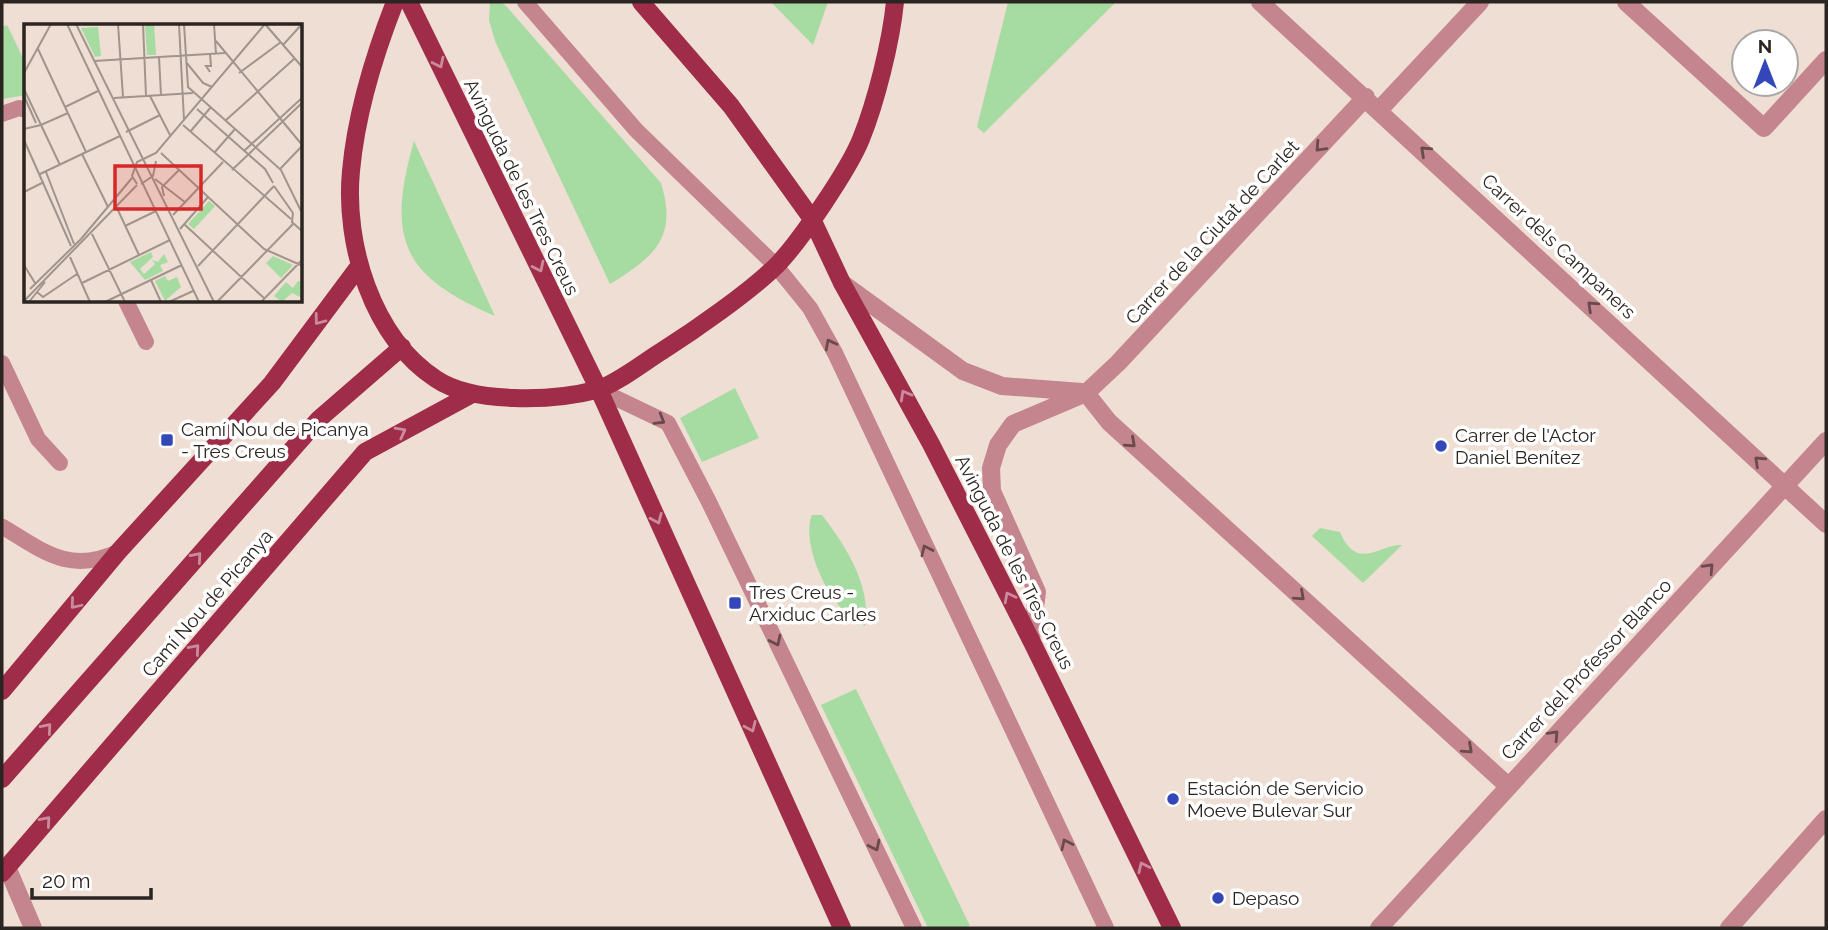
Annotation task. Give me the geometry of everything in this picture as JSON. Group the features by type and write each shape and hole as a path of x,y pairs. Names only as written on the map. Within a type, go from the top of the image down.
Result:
{"main road":[{"path":"395,2 375,53 351,171 352,221 360,265 376,309 402,347 436,380 472,394 538,398 599,390 682,338 776,266 812,219 861,141 892,27 895,2"},
{"name":"Avinguda de les Tres Creus","path":"409,2 599,390 842,928"},
{"name":"Avinguda de les Tres Creus","path":"641,2 732,106 812,219 842,283 932,444 1172,928"},
{"path":"2,691 118,552 272,383 360,265"},
{"path":"2,779 319,419 402,347"},
{"name":"Camí Nou de Picanya","path":"4,870 365,452 472,394"}],"street":[{"name":"Carrer dels Campaners","path":"1260,2 1380,109 1826,524"},
{"path":"1380,109 1480,2"},
{"path":"1626,2 1764,128 1826,60"},
{"name":"Carrer de la Ciutat de Carlet","path":"1086,393 1128,353 1366,97"},
{"path":"842,283 963,371 1002,386 1086,393 1108,422 1507,785"},
{"path":"1031,639 1037,592 992,491 991,468 998,445 1013,424 1086,393"},
{"name":"Carrer del Professor Blanco","path":"1379,928 1507,785 1826,441"},
{"path":"1729,928 1826,819"},
{"path":"4,870 33,928"}],"lane":[{"path":"525,2 636,130 776,266 810,308 835,353 1106,928"},
{"path":"2,114 19,108 24,109"},
{"path":"127,303 146,342"},
{"path":"2,363 38,439 60,463"},
{"path":"599,390 668,423 914,928"},
{"path":"3,527 57,558 79,563 96,562 118,552"}],"green space":[{"path":"490,2 501,2 506,6 661,183 666,218 664,232 658,244 639,265 610,284 495,41 489,20"},
{"path":"771,2 828,2 813,45"},
{"path":"1008,2 1116,2 984,133 977,127"},
{"path":"7,25 24,60 24,95 2,99 2,27"},
{"path":"414,141 495,316 439,286 421,269 409,250 403,229 402,204"},
{"path":"735,388 759,438 702,462 680,418"},
{"path":"812,515 822,515 855,567 864,596 865,626 853,620 842,609 822,578 810,544"},
{"path":"1320,528 1340,532 1354,551 1362,554 1402,545 1363,583 1312,536"},
{"path":"856,689 970,926 928,928 821,705"}],"place":[{"name":"Camí Nou de Picanya - Tres Creus","path":"167,440"},
{"name":"Carrer de l'Actor Daniel Benítez","path":"1441,446"},
{"name":"Tres Creus - Arxiduc Carles","path":"735,603"},
{"name":"Estación de Servicio Moeve Bulevar Sur","path":"1173,799"},
{"name":"Depaso","path":"1218,898"}]}
